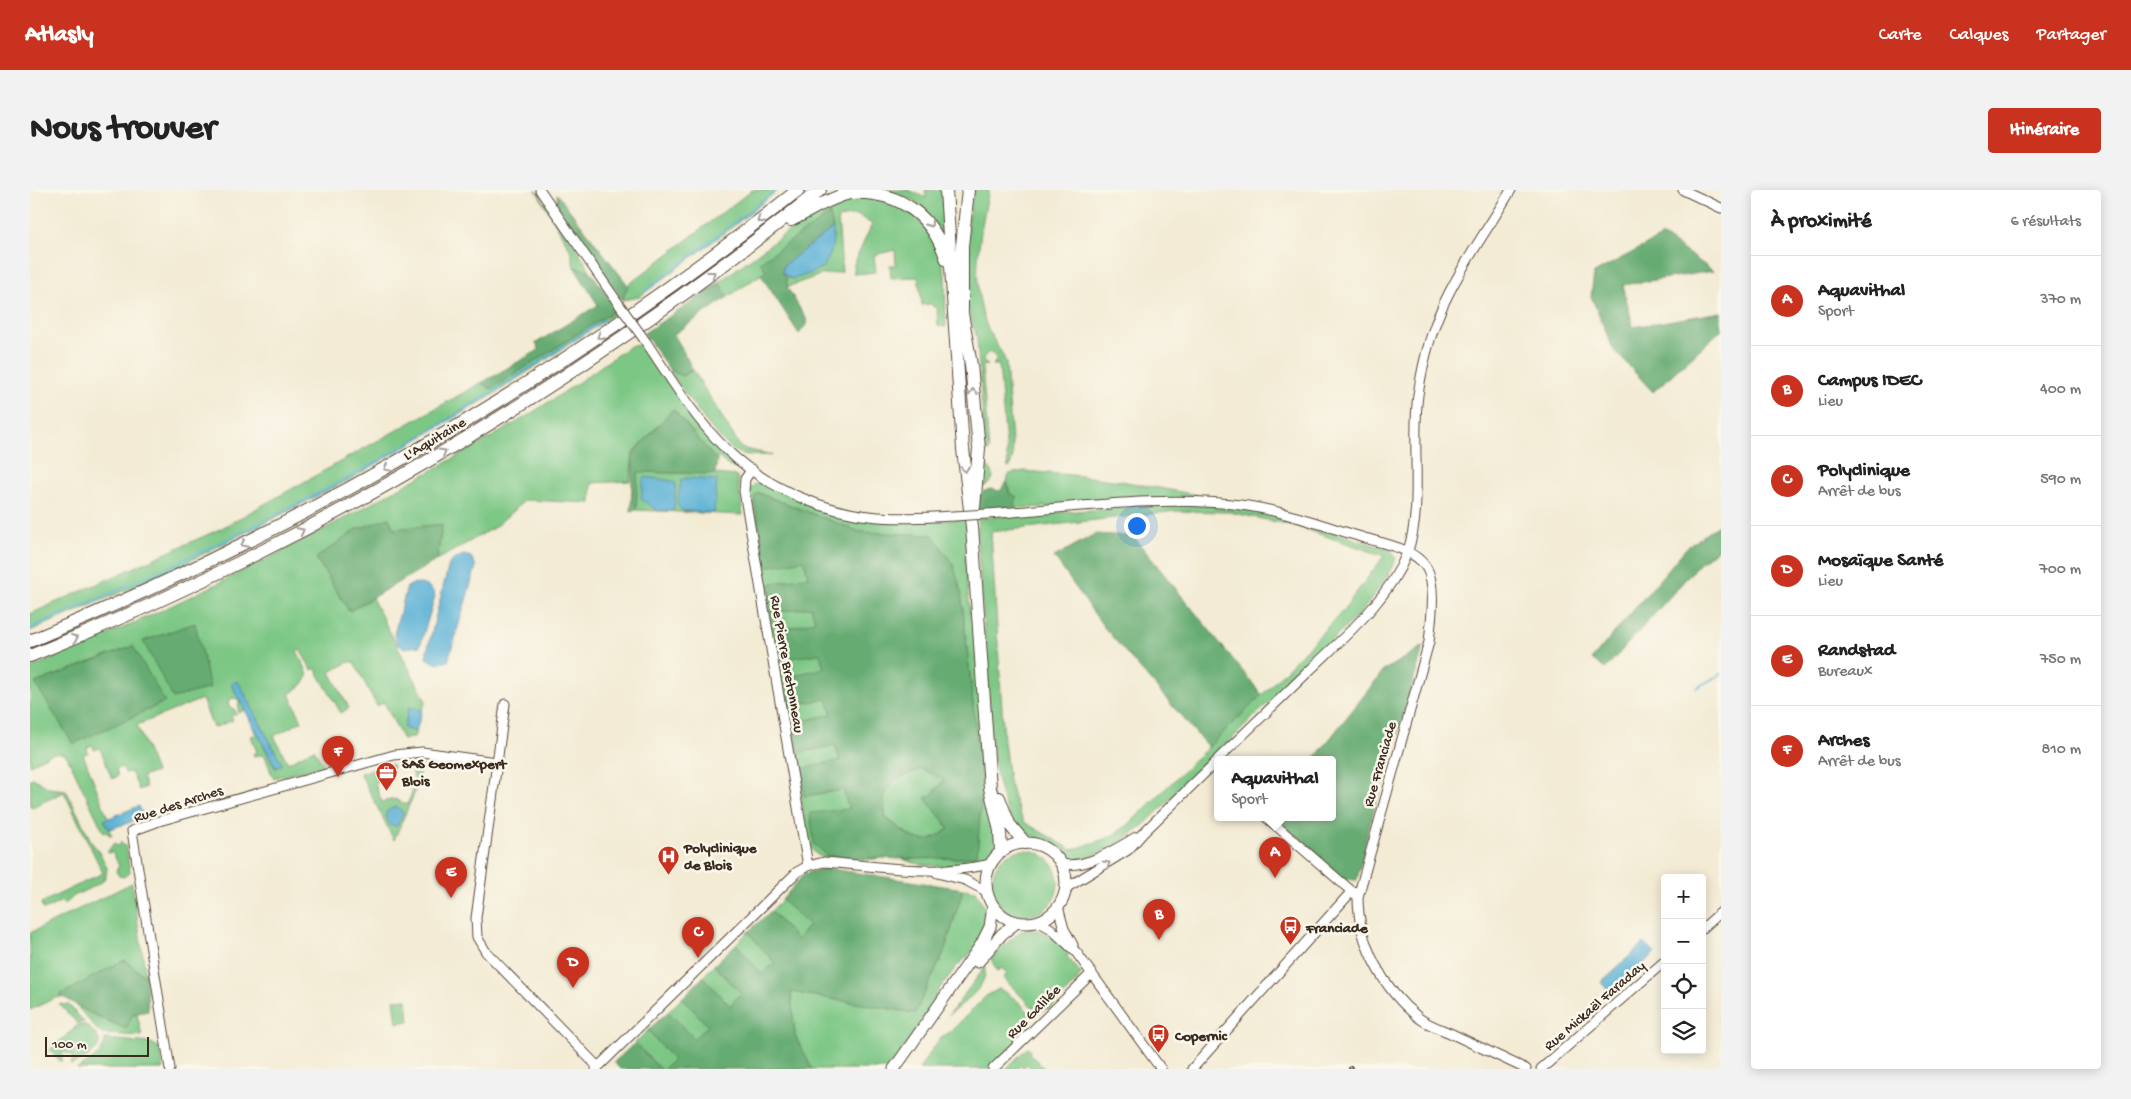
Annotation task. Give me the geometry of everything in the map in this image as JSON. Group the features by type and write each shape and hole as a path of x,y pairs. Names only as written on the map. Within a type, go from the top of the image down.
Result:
{"highway":[{"name":"L'Aquitaine","path":"30,641 138,595 226,553 322,504 415,452 506,397 618,324 683,278 798,190"},
{"name":"L'Aquitaine","path":"30,656 135,611 232,566 422,464 514,409 604,350 684,294 820,190"},
{"path":"947,190 950,270 963,449 972,523 990,788 1001,838 1001,851"},
{"path":"947,190 958,294 970,366 979,448 972,523"},
{"path":"962,312 962,246 968,190"},
{"path":"766,233 840,196 860,191 883,192 903,200 926,217 939,238 950,270"},
{"path":"989,762 1009,824 1025,842"}],"main road":[{"path":"1025,842 1046,848 1055,855 1061,864 1065,876 1066,888 1058,907 1037,922 1017,922 999,914 986,891 985,882 990,864 1008,846 1025,842"},
{"path":"894,1069 980,945 990,927 993,906"},
{"path":"903,1069 986,950 1017,922"}],"street":[{"path":"540,190 701,420 728,450 752,470 790,492 848,513 896,518 987,514 1153,502 1227,504 1270,510 1407,552"},
{"path":"1224,756 1360,619 1395,576 1407,552 1415,506 1416,412 1421,378 1429,346 1449,292 1511,190"},
{"path":"1683,190 1721,208"},
{"name":"Rue Pierre Bretonneau","path":"752,470 745,479 744,491 808,866"},
{"name":"Rue Franciade","path":"1407,552 1424,564 1430,578 1432,609 1429,642 1355,894 1359,919 1365,945 1376,967 1390,986 1420,1019 1526,1069"},
{"path":"504,704 476,918 477,937 486,952 597,1068 797,872 808,866 824,862 927,870 966,869 990,864"},
{"name":"Rue des Arches","path":"170,1069 132,831 159,821 394,755 414,752 496,762"},
{"path":"1066,888 1128,850 1143,833 1214,766"},
{"path":"1192,1069 1355,894 1271,821"},
{"path":"1061,864 1081,864 1112,851 1143,833"},
{"path":"927,870 965,880 986,891"},
{"path":"1058,907 1064,929 1076,952 1161,1069"},
{"path":"1706,925 1721,912"},
{"path":"1037,922 1050,928 1076,952"},
{"name":"Rue Mickaël Faraday","path":"1541,1069 1662,964"},
{"name":"Rue Galilée","path":"994,1069 1092,973"}],"green space":[{"path":"536,190 575,245 590,271 574,267 571,251"},
{"path":"752,190 778,190 639,297 622,300 628,285"},
{"path":"886,190 908,190 926,198 925,190 942,190 946,243 935,224 915,201"},
{"path":"974,190 989,190 982,223 978,257 978,291 986,324 1006,363 1013,456 1008,468 999,365 993,365 997,359 989,352 983,358 984,362 988,365 982,366 989,451 985,451 977,338 969,313 965,290 969,212"},
{"path":"557,194 628,285 622,300 557,208"},
{"path":"870,195 921,218 940,253 945,275 946,327 938,326 937,307 933,307 932,304 922,305 918,277 891,278 890,265 896,265 895,250 874,255 876,272 854,274 854,264 872,224 857,215 838,218 842,272 820,275 787,287 786,277 792,279 824,267 833,236 829,215 761,262 766,271 728,297 720,284 694,300 816,211 841,200"},
{"path":"830,214 833,228 784,265 782,273 786,277 787,287 808,322 799,334 761,275 766,271 760,262"},
{"path":"1663,236 1713,271 1623,285 1633,327 1721,312 1721,330 1653,392 1613,349 1591,296 1594,273"},
{"path":"574,267 590,271 617,309 491,389 481,383 539,350 536,343 598,305"},
{"path":"720,284 728,297 674,334 693,370 682,376 669,369 644,333"},
{"path":"617,309 619,311 497,392 349,480 164,574 30,631 30,614 220,529 481,383 492,388"},
{"path":"642,345 673,389 734,461 735,469 717,456 717,461 673,409 633,453 630,481 592,483 591,503 525,500 495,527 437,560 442,525 316,558 349,611 372,598 426,701 422,710 409,708 404,728 416,732 414,737 403,740 384,702 377,706 354,662 349,662 330,672 349,708 341,713 315,668 312,670 300,650 297,651 307,671 306,680 289,694 302,721 274,736 288,763 314,749 324,766 273,778 265,756 254,756 253,754 257,752 251,736 256,735 249,717 275,768 281,765 231,684 245,710 238,713 239,700 235,698 229,699 228,706 235,710 236,714 231,716 233,720 213,728 202,699 137,725 156,772 142,777 146,787 139,790 131,772 125,773 123,767 116,769 118,776 112,779 100,748 94,750 93,745 87,747 88,753 83,754 108,818 105,820 112,836 103,831 67,756 53,753 30,765 30,668 166,608 342,520 516,423 630,346"},
{"path":"669,369 682,376 693,370 741,448 772,455 745,455 729,447 701,415"},
{"path":"673,409 717,461 715,474 638,472 636,510 631,511 633,454"},
{"path":"985,464 993,473 993,477 987,485 982,487"},
{"path":"1024,471 1121,481 1230,501 1014,508 1007,482 1009,474"},
{"path":"637,472 737,476 743,515 636,510"},
{"path":"763,482 857,517 894,523 967,519 969,539 965,555 970,615 976,634 997,839 991,853 983,861 971,865 940,866 919,864 903,859 963,858 977,854 982,788 961,592 932,535 860,532 759,493 804,560 808,576 774,612 811,607 815,621 782,659 820,653 824,669 790,705 827,699 832,715 799,752 835,745 840,760 805,796 843,790 849,809 828,856 879,858 856,861 828,859 816,854 809,844 749,497 749,490 755,484"},
{"path":"1007,482 1009,493 1017,497 1014,508 978,511 980,493 990,489 1000,491"},
{"path":"758,493 860,532 933,535 954,566 961,592 982,788 977,855 963,858 903,859 828,856 814,844 810,813 849,809 843,790 804,796 801,769 840,760 835,745 799,753 793,723 832,714 827,699 790,705 786,677 824,668 820,654 782,659 777,631 815,621 811,607 773,613 769,584 808,576 804,560 766,567 754,497","holes":["922,769 944,780 933,794 925,798 949,828 939,835 931,839 923,840 916,838 901,830 885,817 884,798 894,780"]},
{"path":"1162,505 1218,506 1226,509 1233,507 1278,515 1387,549 1393,553 1396,559 1384,582 1362,611 1145,824 1113,847 1074,863 1047,841 1027,834 1019,828 1007,810 1000,792 993,750 977,536 978,518","holes":["1176,511 1229,512 1296,526 1384,556 1341,613 1262,695 1128,825 1110,837 1072,850 1024,822 1009,781 1004,741 991,532"]},
{"path":"389,518 394,529 442,524 437,560 349,611 316,558 357,529"},
{"path":"1721,523 1721,547 1701,562 1605,669 1592,659 1687,547"},
{"path":"1095,534 1133,536 1262,695 1208,747 1103,626 1054,557"},
{"path":"195,623 210,688 173,698 143,641"},
{"path":"133,646 165,702 73,744 35,683"},
{"path":"1424,646 1369,827 1357,880 1341,879 1281,821 1336,821 1336,756 1316,756 1384,670"},
{"path":"423,759 414,794 394,840 360,773 391,764 393,765 392,769 391,765 373,770 376,781 381,781 375,784 382,802 395,799 407,805 413,790 413,774 408,764 400,768 398,764 399,762"},
{"path":"922,769 944,780 933,795 925,797 949,828 935,840 916,840 885,817 884,798 894,780"},
{"path":"33,778 49,788 66,790 92,843 99,851 107,868 106,876 102,882 74,896 64,905 62,901 46,909 43,909 41,903 103,873 64,792 31,808 30,779"},
{"path":"120,842 126,846 130,873 123,877 119,876 116,871 119,865 112,852 108,853 114,843 118,846 121,844"},
{"path":"1025,850 1038,853 1048,860 1055,870 1058,883 1055,896 1048,906 1038,913 1025,916 1012,913 1002,906 995,896 992,883 995,870 1002,860 1012,853"},
{"path":"825,868 963,889 945,950 915,1013 791,992 795,1036 812,1069 663,1069 673,1060 648,1030 668,1012 694,1038 708,1026 682,998 703,977 730,1006 741,993 714,965 736,944 762,974 775,963 748,932 771,911 797,940 809,925 782,900 804,874"},
{"path":"132,883 146,977 124,960 61,995 64,997 55,998 30,1010 30,933"},
{"path":"963,889 975,891 987,911 984,927 975,949 956,967 937,992 930,1013 888,1069 812,1069 795,1036 791,992 915,1013 945,950"},
{"path":"782,900 810,925 797,940 771,911"},
{"path":"1038,930 1055,938 1069,952 1067,957 1081,973 1077,981 1051,1008 1041,1010 1032,1007 1003,978 1007,974 1002,968 997,971 991,959 1021,931"},
{"path":"748,932 775,963 761,975 736,944"},
{"path":"124,960 146,977 148,1011 133,1014 126,1029 88,1012 60,995"},
{"path":"714,965 741,993 730,1006 703,977"},
{"path":"985,967 983,982 979,988 949,1015"},
{"path":"999,989 1007,993 1028,1011 1031,1019 1028,1031 988,1069 919,1069 940,1038 950,1032 986,996"},
{"path":"682,998 709,1026 694,1038 668,1012"},
{"path":"407,999 409,1021 397,1023 394,1000"},
{"path":"59,1004 69,1005 84,1022 77,1023"},
{"path":"76,1005 88,1012 137,1014 142,1036 103,1034 98,1031"},
{"path":"78,1025 86,1025 96,1034 99,1041 98,1045 93,1053 71,1065 73,1055 63,1052 61,1062 50,1050"},
{"path":"648,1030 674,1060 663,1069 660,1069 635,1043"},
{"path":"105,1039 151,1043 160,1048 163,1069 77,1069 99,1054"},
{"path":"635,1043 660,1069 620,1069 614,1062"},
{"path":"1028,1047 1031,1051 1029,1053 1045,1069 1032,1069 1027,1064 1023,1068 1021,1065 1016,1069 1006,1069"}],"water":[{"path":"833,228 832,250 825,264 812,273 792,279 782,273 784,265"},
{"path":"645,477 676,483 674,510 658,511 641,499"},
{"path":"687,478 717,480 714,513 683,511 677,505 681,480"},
{"path":"464,555 471,557 476,566 448,661 438,664 426,658 427,651 449,564 456,558"},
{"path":"415,583 430,588 435,596 420,646 405,648 398,645 394,634 407,587"},
{"path":"238,681 282,764 276,768 231,684"},
{"path":"409,707 422,710 416,732 404,728"},
{"path":"139,806 144,818 109,829 104,820"},
{"path":"396,806 403,814 397,826 390,825 386,817 386,812"},
{"path":"1644,943 1655,953 1610,993 1601,982"}],"waterway":[{"path":"644,292 777,190"},
{"path":"30,628 189,558 344,480 443,423 604,320"},
{"path":"1696,688 1721,674"}],"place":[{"name":"Arches","path":"338,777"},
{"name":"SAS Geomexpert Blois","path":"386,791"},
{"name":"Polyclinique de Blois","path":"668,875"},
{"name":"Aquavithal","path":"1275,878"},
{"name":"Randstad","path":"451,898"},
{"name":"Campus IDEC","path":"1159,940"},
{"name":"Franciade","path":"1290,946"},
{"name":"Polyclinique","path":"698,958"},
{"name":"Mosaïque Santé","path":"573,988"},
{"name":"Copernic","path":"1159,1054"}]}
